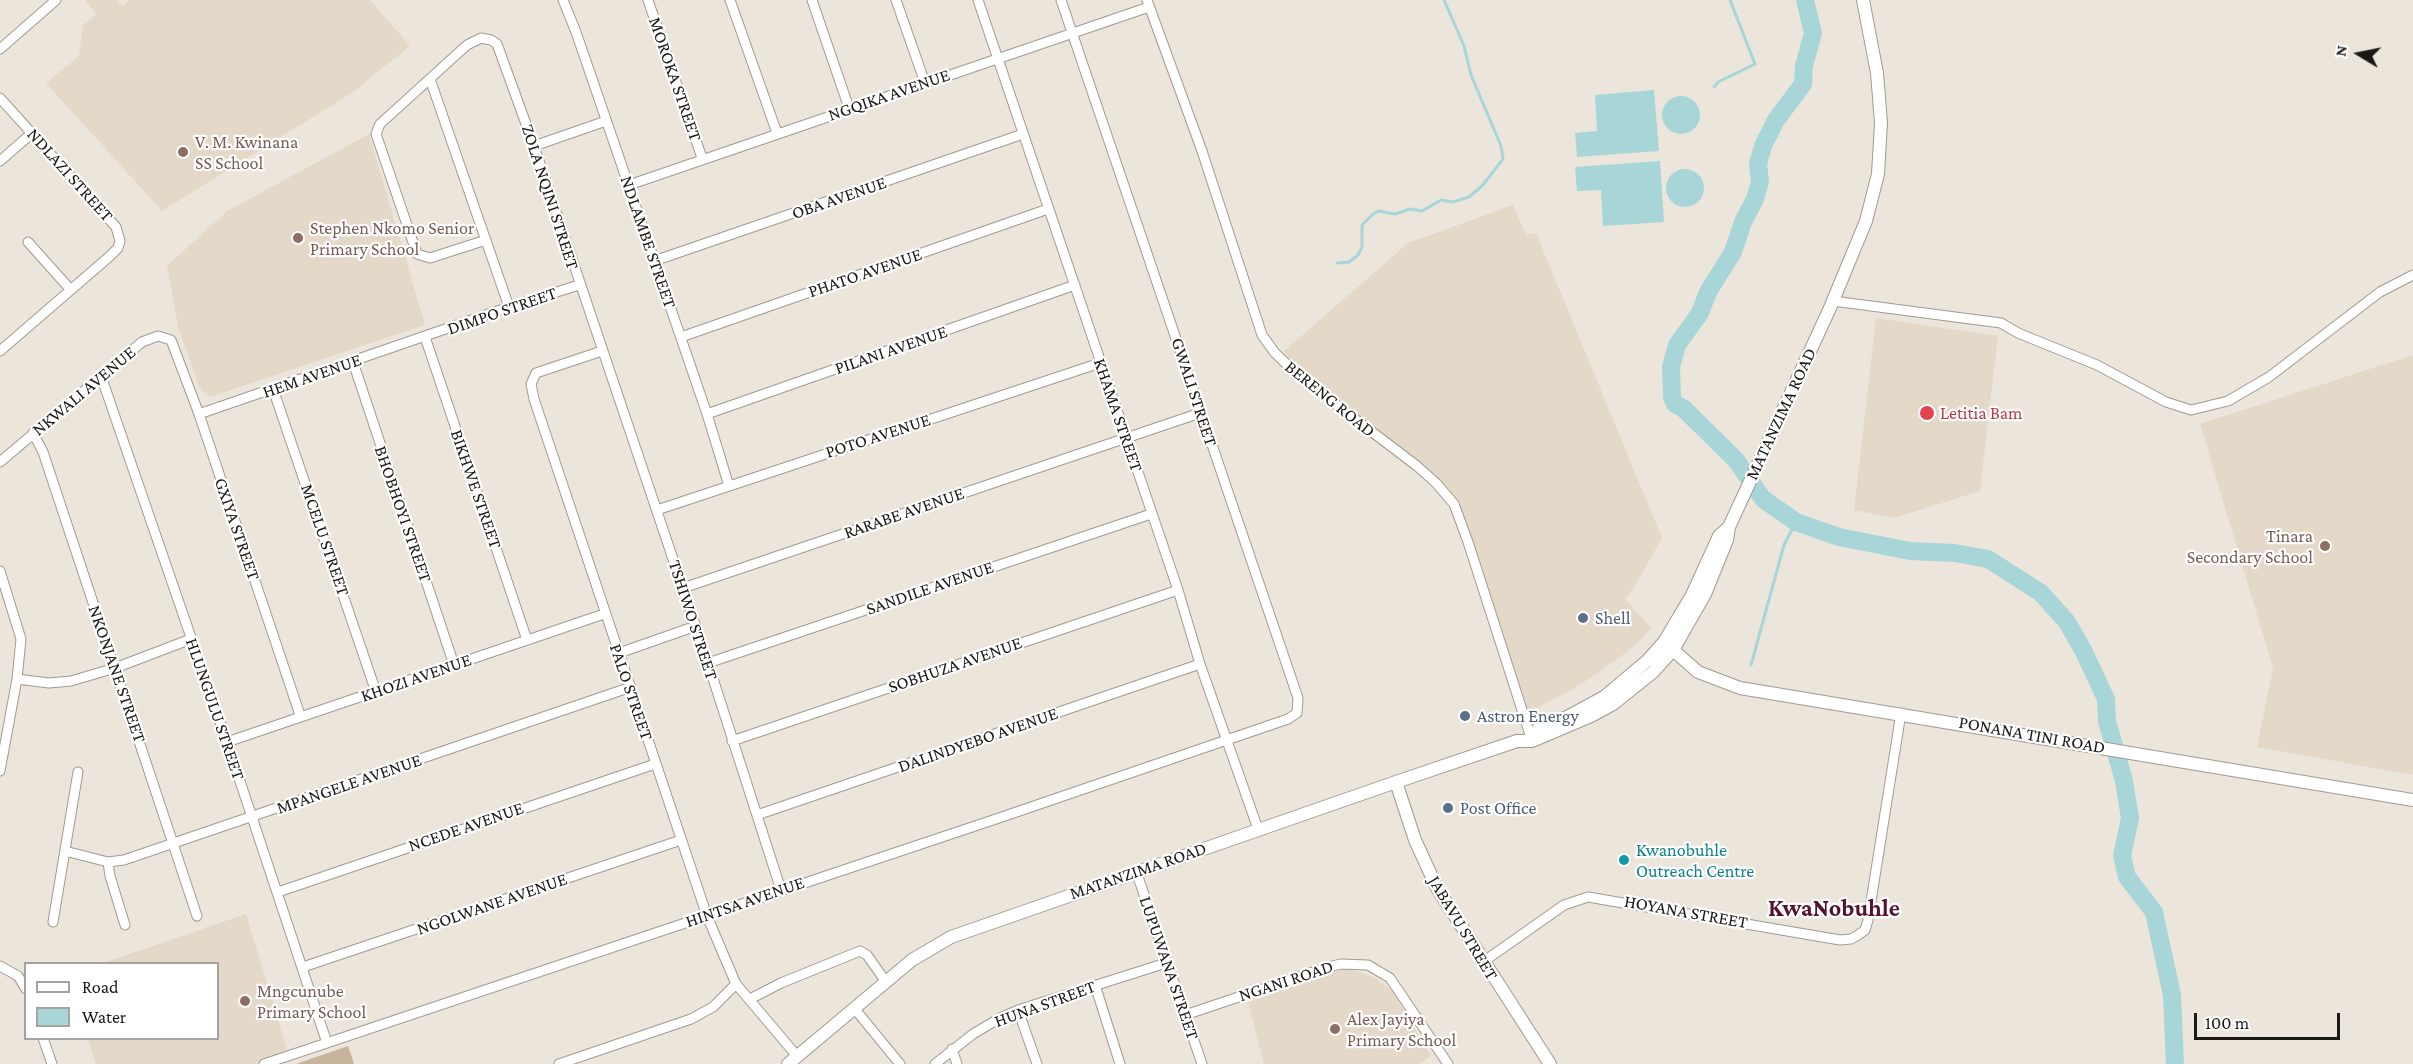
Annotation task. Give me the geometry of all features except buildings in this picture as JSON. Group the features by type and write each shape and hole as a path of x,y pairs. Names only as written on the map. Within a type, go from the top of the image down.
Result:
{"street":[{"path":"0,49 56,0"},
{"name":"NDLAMBE STREET","path":"563,0 707,414 729,486"},
{"name":"MOROKA STREET","path":"648,0 702,158"},
{"path":"730,0 777,133"},
{"path":"812,0 849,108"},
{"path":"896,0 925,83"},
{"name":"KHAMA STREET","path":"978,0 1178,590 1200,664 1258,829"},
{"name":"GWALI STREET","path":"1061,0 1299,703 1295,716 1227,740"},
{"name":"MATANZIMA ROAD","path":"793,1060 912,960 951,937 1136,871 1591,716 1620,700 1653,672 1668,646 1705,594 1739,504 1860,239 1878,174 1880,141 1880,99 1863,0"},
{"name":"NGQIKA AVENUE","path":"628,185 1072,34 1148,4"},
{"name":"BERENG ROAD","path":"1148,4 1202,151 1262,335 1275,353 1301,378 1417,466 1454,504 1468,542 1527,738"},
{"name":"ZOLA NQINI STREET","path":"430,79 474,41 487,38 497,44 534,146 602,351"},
{"path":"486,240 430,258 420,256 414,250 376,134 380,124 430,79 486,240 509,307"},
{"name":"NDLAZI STREET","path":"0,98 116,227 119,236 119,245 110,256 0,351"},
{"path":"534,146 606,120"},
{"path":"0,161 32,133"},
{"name":"OBA AVENUE","path":"654,261 1023,134"},
{"name":"PHATO AVENUE","path":"681,338 1048,209"},
{"path":"28,242 70,289"},
{"path":"1833,301 2001,323 2018,333 2097,364 2173,405 2191,410 2228,401 2269,377 2380,292 2413,275"},
{"name":"DIMPO STREET","path":"425,337 579,285"},
{"name":"PILANI AVENUE","path":"707,414 1075,285"},
{"name":"NKWALI AVENUE","path":"0,462 145,340 158,336 173,342"},
{"name":"HEM AVENUE","path":"199,414 425,337"},
{"name":"BIKHWE STREET","path":"425,337 527,640"},
{"name":"GXIYA STREET","path":"173,342 300,715"},
{"name":"TSHIWO STREET","path":"602,351 696,626 781,890"},
{"name":"PALO STREET","path":"602,351 536,373 531,384 537,410 707,916 736,984 750,999 793,1060"},
{"name":"BHOBHOYI STREET","path":"352,362 454,665"},
{"name":"POTO AVENUE","path":"657,510 1100,363"},
{"name":"HLUNGULU STREET","path":"101,376 278,892 327,1043"},
{"name":"MCELU STREET","path":"273,389 376,692"},
{"name":"RARABE AVENUE","path":"682,588 1200,412"},
{"name":"NKONJANE STREET","path":"33,433 43,452 197,916"},
{"name":"SANDILE AVENUE","path":"708,663 1151,514"},
{"path":"0,571 21,639 17,679 0,771"},
{"name":"SOBHUZA AVENUE","path":"732,741 1178,590"},
{"name":"KHOZI AVENUE","path":"227,742 300,715 376,692 604,614"},
{"path":"619,653 696,626"},
{"path":"17,679 60,682 115,668 190,639"},
{"name":"PONANA TINI ROAD","path":"1668,646 1698,672 1731,685 2413,800"},
{"name":"DALINDYEBO AVENUE","path":"756,815 1200,664"},
{"name":"MPANGELE AVENUE","path":"65,851 108,862 124,860 631,687"},
{"name":"HOYANA STREET","path":"1483,962 1564,905 1588,897 1840,940 1851,939 1858,935 1864,930 1868,920 1901,713"},
{"name":"HINTSA AVENUE","path":"264,1064 1227,740"},
{"name":"NCEDE AVENUE","path":"278,892 655,764"},
{"path":"54,922 78,772"},
{"name":"JABAVU STREET","path":"1396,782 1407,820 1442,897 1550,1064"},
{"name":"NGOLWANE AVENUE","path":"303,967 681,840"},
{"path":"108,862 125,925"},
{"name":"LUPUWANA STREET","path":"1136,871 1202,1064"},
{"path":"750,999 781,983 860,951 867,955 886,982"},
{"name":"HUNA STREET","path":"934,1064 985,1026 1018,1010 1166,963"},
{"name":"NGANI ROAD","path":"1185,1015 1335,965 1354,963 1368,965 1390,978 1448,1064"},
{"path":"0,966 18,976 24,986"},
{"path":"559,1064 691,1019 713,1007 736,984"},
{"path":"1095,985 1120,1064"},
{"path":"854,1008 900,1064"},
{"path":"1018,1010 1037,1064"},
{"path":"44,1040 52,1064"},
{"path":"952,1049 957,1064"}],"shaded area":[{"name":"V. M. Kwinana SS School","path":"85,0 117,0 123,6 130,0 370,0 410,46 353,92 162,211 46,83 79,56 83,25 96,14"},
{"name":"Stephen Nkomo Senior Primary School","path":"369,134 425,325 210,397 199,387 178,326 167,266 227,211"},
{"path":"1513,205 1526,235 1536,233 1662,538 1625,599 1651,628 1636,645 1597,674 1566,693 1525,713 1455,500 1314,384 1283,352 1408,243"},
{"name":"Letitia Bam","path":"1876,318 1998,336 1980,491 1895,518 1854,510"},
{"name":"Tinara Secondary School","path":"2413,355 2413,775 2257,747 2273,668 2200,424"},
{"name":"Mngcunube Primary School","path":"246,914 289,1056 264,1064 96,1064 88,1040 219,1040 219,962 106,962"},
{"name":"Alex Jayiya Primary School","path":"1350,969 1376,978 1393,992 1431,1056 1420,1064 1264,1064 1248,1002 1336,970"},
{"path":"348,1046 354,1064 296,1064"}],"water":[{"path":"1654,90 1659,151 1577,157 1575,133 1597,131 1595,95"},
{"path":"1681,96 1694,102 1700,115 1694,128 1681,134 1668,128 1662,115 1668,102"},
{"path":"1660,161 1664,222 1603,226 1601,190 1577,191 1575,167"},
{"path":"1685,169 1698,175 1704,188 1698,201 1685,207 1672,201 1666,188 1672,175"}],"waterway":[{"path":"1337,263 1349,262 1358,255 1362,247 1362,225 1373,214 1378,211 1395,214 1410,209 1422,211 1441,200 1453,202 1469,197 1482,186 1503,159 1501,146 1471,75 1464,46 1444,0"},
{"path":"1714,87 1718,82 1755,64 1730,0"},
{"path":"1805,0 1813,33 1804,66 1803,84 1776,120 1763,146 1758,164 1760,182 1733,252 1708,292 1700,313 1677,345 1671,367 1672,397 1675,404 1683,408 1736,460 1763,499 1796,522 1839,537 1910,551 1955,553 1988,559 2041,593 2067,622 2106,699 2107,721 2124,781 2130,818 2122,856 2127,877 2154,912 2172,995 2175,1064"},
{"path":"1751,665 1784,545 1796,522"}],"place":[{"name":"V. M. Kwinana SS School","path":"183,152"},
{"name":"Stephen Nkomo Senior Primary School","path":"298,238"},
{"name":"Letitia Bam","path":"1927,413"},
{"name":"Tinara Secondary School","path":"2325,546"},
{"name":"Shell","path":"1583,618"},
{"name":"Astron Energy","path":"1465,716"},
{"name":"Post Office","path":"1448,808"},
{"name":"Kwanobuhle Outreach Centre","path":"1624,860"},
{"name":"Mngcunube Primary School","path":"245,1001"},
{"name":"Alex Jayiya Primary School","path":"1335,1029"}],"district":[{"name":"KwaNobuhle","path":"1834,909"}]}
